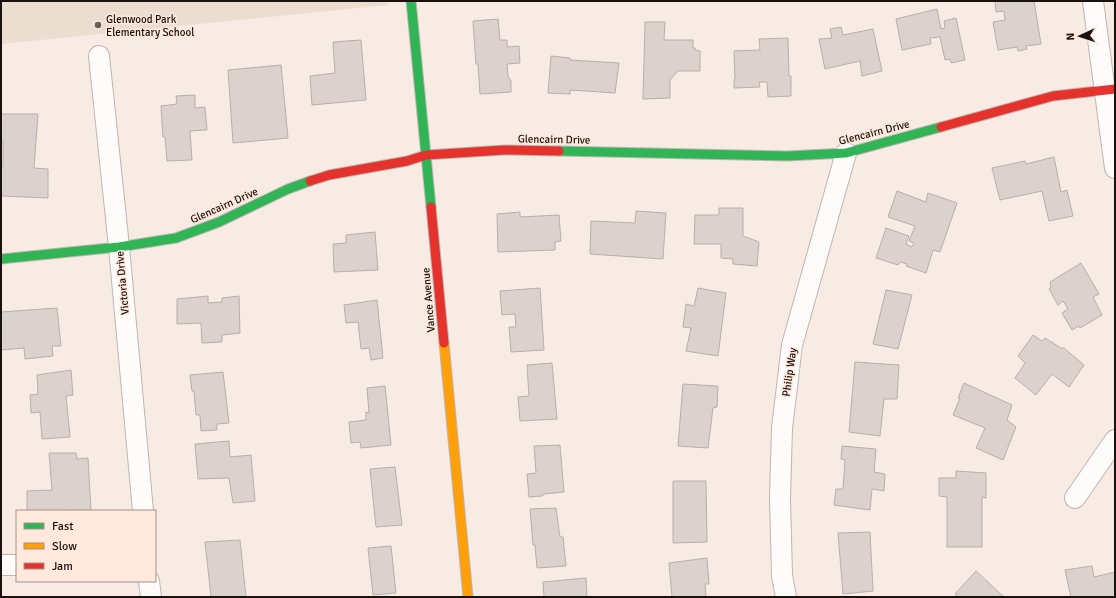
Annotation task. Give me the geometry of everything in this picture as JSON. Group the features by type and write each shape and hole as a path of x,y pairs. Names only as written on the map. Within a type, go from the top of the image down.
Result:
{"street":[{"name":"Vance Avenue","path":"411,1 468,597"},
{"path":"1093,1 1110,90 1115,168"},
{"name":"Victoria Drive","path":"99,56 119,247 143,510"},
{"name":"Glencairn Drive","path":"1,259 119,247 176,238 219,222 288,189 329,175 407,161 426,155 504,150 788,156 846,153 1053,96 1110,90"},
{"name":"Philip Way","path":"786,597 782,575 780,498 782,428 792,345 846,153"},
{"path":"1076,498 1115,440"},
{"path":"1,565 16,565"},
{"path":"149,582 151,597"}],"shaded area":[{"name":"Glenwood Park Elementary School","path":"1,1 387,1 388,5 1,44"}],"building":[{"path":"995,1 1034,1 1041,44 1026,46 1027,49 1018,51 1017,47 998,50 993,22 1005,20 1004,11 996,12"},
{"path":"937,9 941,29 945,28 944,21 956,18 965,60 951,63 950,59 945,60 940,37 930,38 931,44 902,50 896,19"},
{"path":"498,19 500,40 507,40 507,47 519,46 520,63 507,64 508,76 511,81 511,92 480,94 473,21"},
{"path":"645,22 665,22 664,40 693,40 693,48 700,51 700,71 678,71 670,80 670,98 643,99"},
{"path":"841,27 843,35 873,29 882,71 862,76 860,61 825,69 819,39 832,38 830,29"},
{"path":"788,38 791,96 768,97 767,82 759,82 760,87 734,88 734,51 760,50 759,39"},
{"path":"361,40 366,100 312,105 310,76 335,73 333,42"},
{"path":"551,56 570,58 570,60 619,63 615,93 570,90 570,94 548,93"},
{"path":"281,65 288,138 233,143 228,70"},
{"path":"195,95 195,108 205,107 207,130 190,131 192,160 167,161 165,137 163,137 161,106 177,104 176,96"},
{"path":"1,114 38,114 34,168 48,169 48,198 1,196 3,141 1,141"},
{"path":"1054,157 1061,192 1067,190 1073,216 1049,221 1042,191 1000,200 992,168 1025,161 1026,164"},
{"path":"897,191 926,202 928,193 957,203 940,252 933,250 926,273 906,266 907,264 900,262 898,265 876,258 886,228 909,236 906,244 912,247 914,243 909,241 915,226 888,217"},
{"path":"719,208 743,208 743,236 759,242 757,266 733,264 733,259 721,258 721,244 694,244 695,215 719,215"},
{"path":"636,211 666,213 663,259 590,254 591,221 635,223"},
{"path":"520,212 520,217 559,215 561,241 555,242 555,250 498,252 497,214"},
{"path":"375,232 378,270 334,272 333,244 346,243 346,235"},
{"path":"1081,263 1099,294 1093,297 1102,315 1080,328 1079,326 1072,330 1062,313 1068,309 1063,301 1058,305 1049,289 1051,287 1050,282"},
{"path":"540,288 544,350 511,352 509,327 516,327 515,314 502,315 500,291"},
{"path":"698,288 726,293 718,356 686,351 691,328 683,327 686,304 694,306"},
{"path":"886,290 912,295 898,349 873,344"},
{"path":"208,296 208,303 222,302 222,298 239,296 240,333 222,335 222,342 202,343 201,323 177,324 177,299"},
{"path":"377,300 383,358 371,360 369,348 361,349 358,322 346,323 344,305"},
{"path":"57,308 61,346 52,346 53,356 25,359 24,348 1,350 1,312"},
{"path":"1033,335 1042,341 1045,338 1061,348 1064,348 1084,365 1069,387 1052,374 1036,395 1015,378 1025,363 1018,356"},
{"path":"855,362 899,365 897,399 884,399 880,436 849,432"},
{"path":"552,363 557,419 520,421 518,397 529,396 527,365"},
{"path":"71,370 73,395 66,396 70,437 42,439 40,412 31,413 30,395 38,394 37,375"},
{"path":"223,372 229,423 217,424 217,430 201,431 200,415 196,415 194,391 192,391 190,375"},
{"path":"964,383 1012,405 1007,420 1016,427 1003,460 976,448 985,428 953,415"},
{"path":"683,384 718,386 717,407 713,408 708,448 678,446"},
{"path":"385,386 391,445 361,448 360,442 351,443 349,422 366,420 366,412 369,413 367,388"},
{"path":"229,441 230,457 251,455 255,501 233,503 229,478 198,479 195,444"},
{"path":"560,445 564,492 529,497 527,474 536,473 534,446"},
{"path":"842,446 876,449 874,472 885,474 884,491 872,489 870,510 834,505 836,489 843,489 845,460 841,459"},
{"path":"49,453 76,453 77,459 88,458 91,510 27,510 27,491 52,490"},
{"path":"395,467 402,525 376,527 370,469"},
{"path":"956,471 986,473 986,498 982,497 982,547 947,547 947,497 939,496 939,478 956,478"},
{"path":"673,481 706,481 707,542 673,543"},
{"path":"556,508 560,537 563,537 566,566 537,568 535,545 533,545 530,509"},
{"path":"870,532 873,591 843,594 838,533"},
{"path":"240,540 246,597 211,597 205,542"},
{"path":"391,546 396,593 373,595 368,548"},
{"path":"707,558 709,584 705,584 706,597 672,597 669,563"},
{"path":"1092,566 1094,577 1115,572 1115,597 1071,597 1065,570"},
{"path":"976,571 1004,597 958,597 955,594"},
{"path":"586,578 587,597 544,597 543,582"}],"traffic: fast":[{"path":"411,1 431,207"},
{"path":"559,151 788,156 846,153 941,127"},
{"path":"1,259 119,247 176,238 219,222 288,189 310,181"}],"traffic: slow":[{"path":"444,343 468,597"}],"traffic: jam":[{"path":"941,127 1053,96 1115,89"},
{"path":"310,181 329,175 407,161 426,155 504,150 559,151"},
{"path":"431,207 444,343"}],"place":[{"name":"Glenwood Park Elementary School","path":"98,25"}]}
